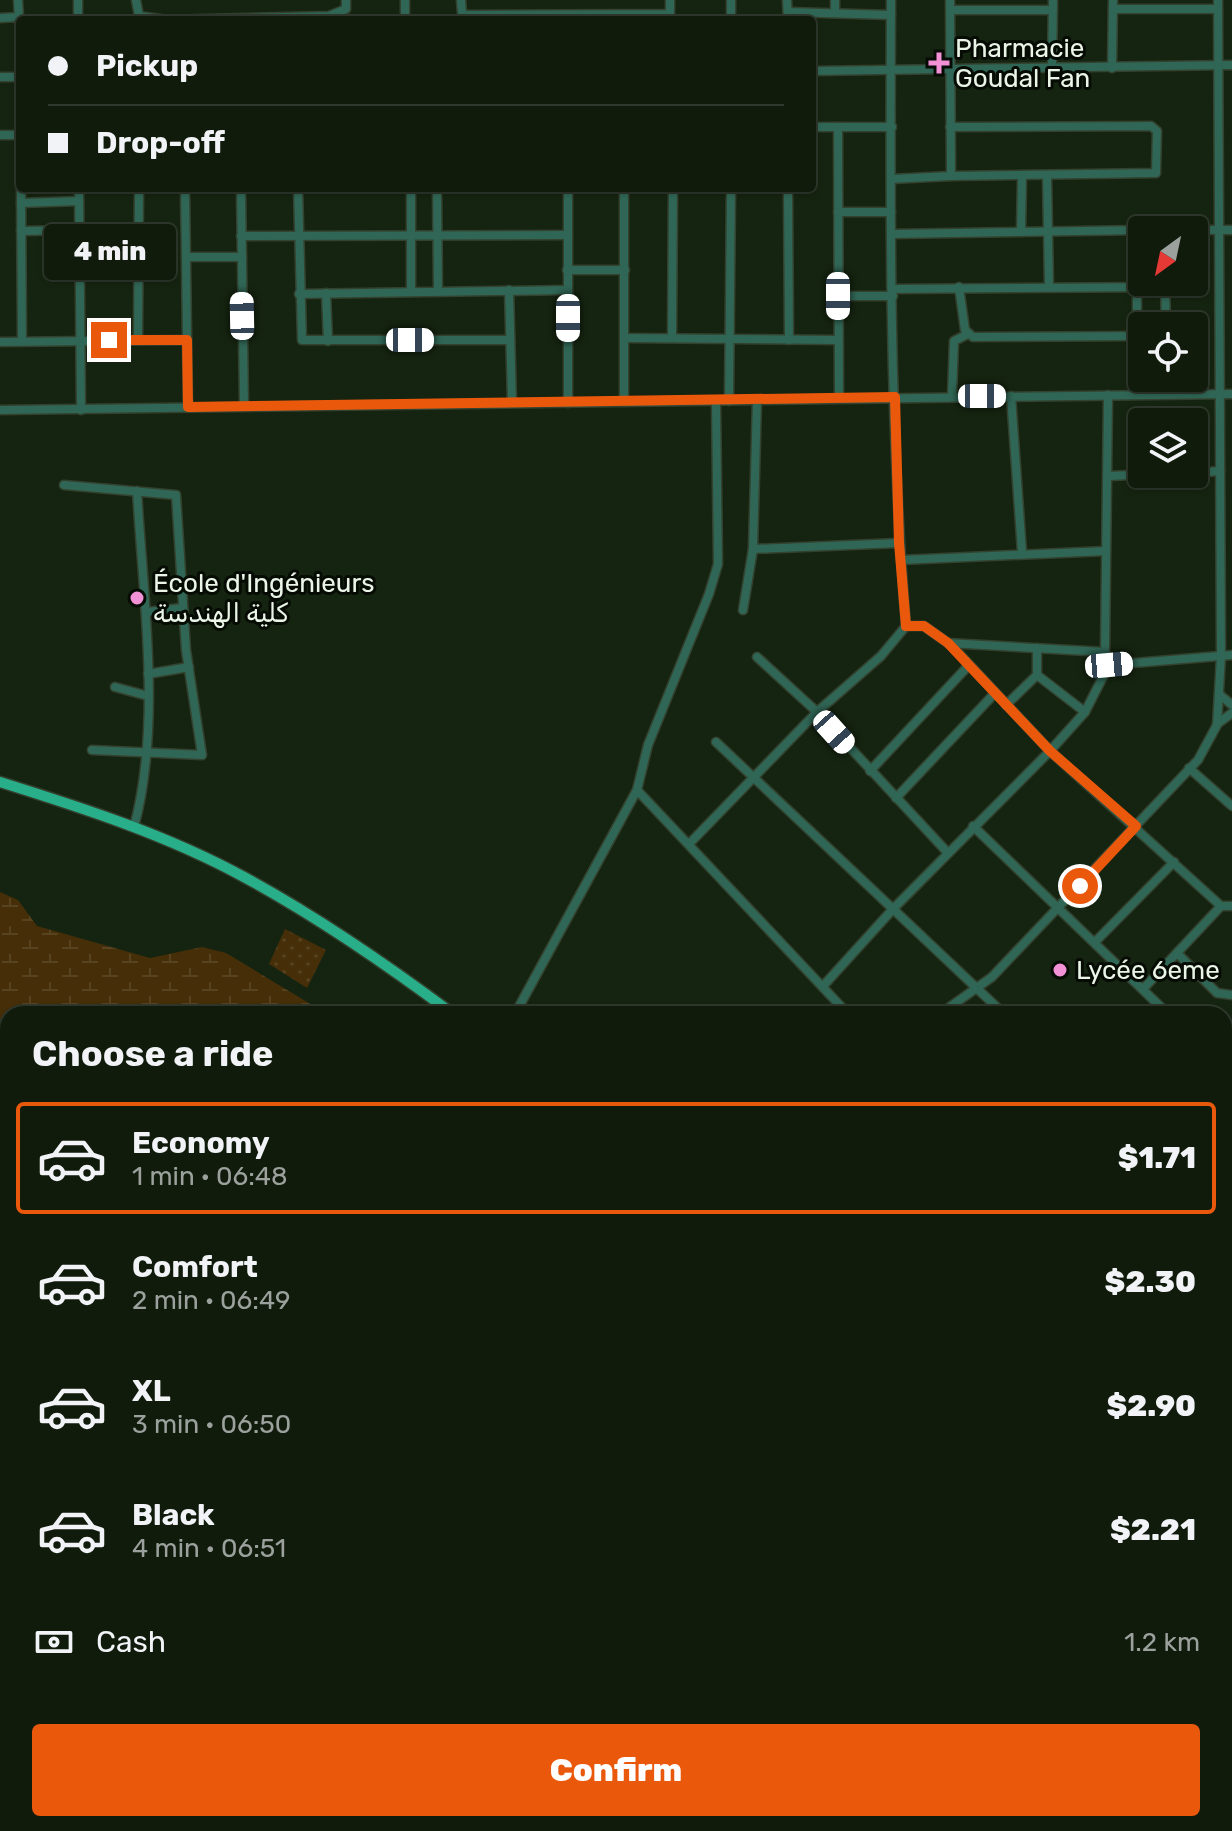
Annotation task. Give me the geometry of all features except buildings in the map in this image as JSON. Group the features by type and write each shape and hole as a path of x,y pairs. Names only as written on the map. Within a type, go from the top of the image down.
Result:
{"main road":[{"path":"0,782 134,827 243,876 317,919 442,1006"}],"street":[{"path":"329,16 346,9 346,0"},
{"path":"461,0 462,13 467,15 569,16"},
{"path":"787,0 788,16 835,13 891,15"},
{"path":"835,0 835,13"},
{"path":"689,844 817,712 881,656 906,626 899,543 892,292 891,0"},
{"path":"999,0 999,10"},
{"path":"953,1006 978,990 1136,826 1198,760 1217,725 1221,656 1222,230 1218,5 1113,4 1112,68"},
{"path":"951,176 950,5 999,10 1052,5 1052,69"},
{"path":"816,71 1232,65"},
{"path":"891,179 1153,175 1157,131 1151,126 950,127"},
{"path":"816,127 892,127"},
{"path":"838,127 839,397"},
{"path":"1021,232 1022,177"},
{"path":"1047,177 1049,285"},
{"path":"21,192 22,341"},
{"path":"79,192 81,410"},
{"path":"138,340 139,192"},
{"path":"185,192 188,407"},
{"path":"241,192 244,406"},
{"path":"298,192 302,340 510,340"},
{"path":"411,192 411,291"},
{"path":"437,192 438,291"},
{"path":"568,192 568,403"},
{"path":"624,192 624,402"},
{"path":"672,338 673,192"},
{"path":"729,401 731,192"},
{"path":"788,192 789,340"},
{"path":"21,203 79,201"},
{"path":"838,212 891,212"},
{"path":"21,231 80,230"},
{"path":"891,234 1128,230"},
{"path":"1208,230 1232,230"},
{"path":"241,236 568,235"},
{"path":"186,257 242,257"},
{"path":"567,270 625,270"},
{"path":"838,296 959,287 1128,286"},
{"path":"959,287 968,334 973,337 1128,336"},
{"path":"1221,289 1232,288"},
{"path":"509,290 512,403"},
{"path":"299,294 568,290"},
{"path":"326,293 328,341"},
{"path":"952,396 954,341 968,334"},
{"path":"626,338 838,340"},
{"path":"1220,340 1232,339"},
{"path":"0,342 187,340"},
{"path":"0,410 1232,394"},
{"path":"824,985 893,909 1085,712 1109,665 1105,652 1108,395"},
{"path":"1011,396 1022,552"},
{"path":"743,610 753,549 757,400"},
{"path":"519,1006 637,790 648,745 718,564 716,401"},
{"path":"1208,472 1220,471"},
{"path":"1109,476 1128,475"},
{"path":"64,485 176,495 182,608 202,755 92,750"},
{"path":"134,827 141,802 148,696 147,612 137,491"},
{"path":"1221,511 1232,511"},
{"path":"753,549 899,543"},
{"path":"901,560 1022,552 1106,551"},
{"path":"147,612 182,608"},
{"path":"906,626 924,626 948,643 1050,751 1221,906 1232,906"},
{"path":"948,643 1105,652"},
{"path":"1006,705 1037,675 1037,648"},
{"path":"1109,665 1232,655"},
{"path":"757,657 817,712 948,853"},
{"path":"870,771 969,665"},
{"path":"148,674 189,667"},
{"path":"1037,675 1085,712"},
{"path":"115,687 148,696"},
{"path":"896,798 995,693"},
{"path":"1220,695 1232,705"},
{"path":"1217,725 1232,713"},
{"path":"716,742 757,777 995,1006"},
{"path":"1189,768 1232,806"},
{"path":"637,790 841,1006"},
{"path":"973,826 1160,1006"},
{"path":"1095,942 1174,862"},
{"path":"1143,989 1221,906"},
{"path":"1177,953 1217,993 1232,995"}],"green space":[{"path":"0,892 18,900 37,926 150,958 202,947 226,953 314,1006 0,1006"},
{"path":"285,929 326,950 307,988 269,964"}],"place":[{"name":"Pharmacie Goudal Fan","path":"939,63"},
{"name":"École d'Ingénieurs كلية الهندسة","path":"137,598"},
{"name":"Lycée 6eme","path":"1060,970"}],"route":[{"path":"109,340 187,340 188,407 895,397 899,543 906,626 913,623 924,626 939,635 1050,751 1136,826 1080,886"}]}
